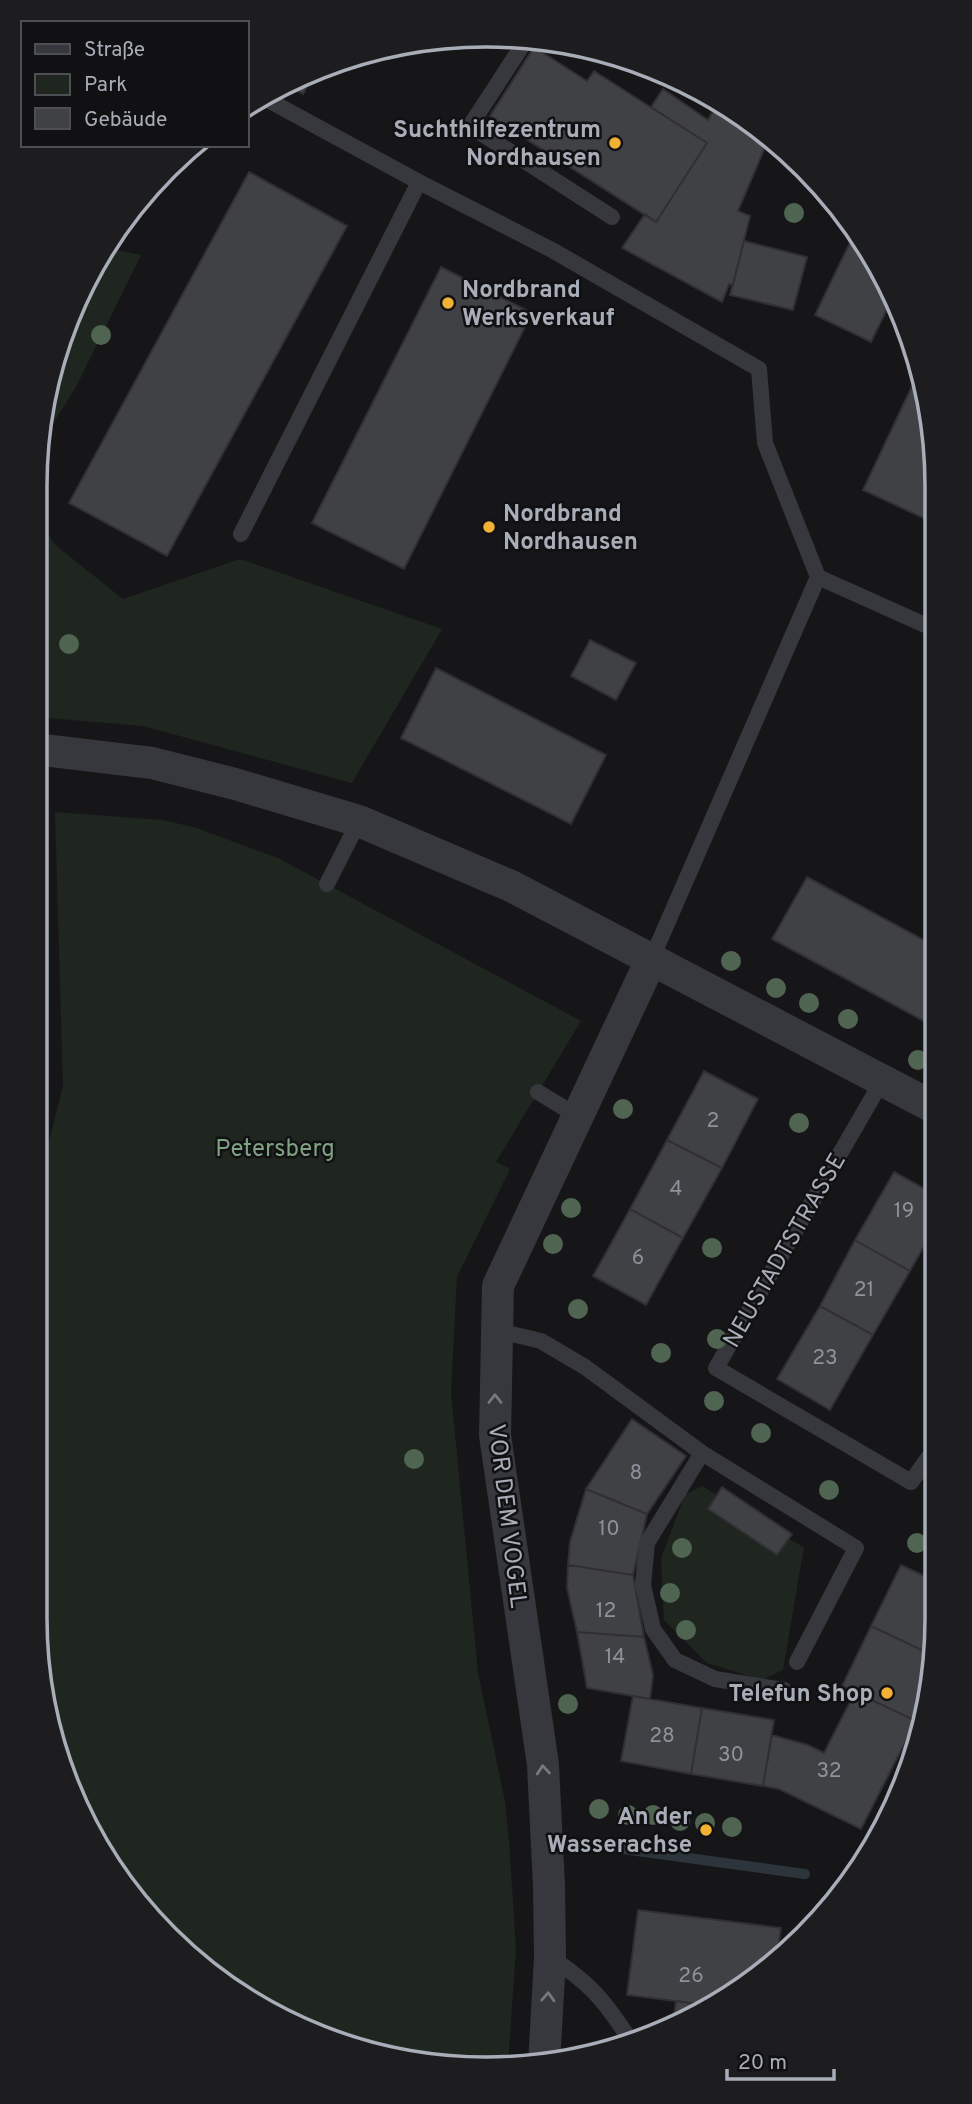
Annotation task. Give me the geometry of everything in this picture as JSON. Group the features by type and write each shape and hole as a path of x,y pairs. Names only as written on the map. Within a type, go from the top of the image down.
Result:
{"street":[{"path":"47,750 152,763 235,784 359,821 511,886 925,1103"},
{"name":"VOR DEM VOGEL","path":"545,2053 550,1956 550,1885 543,1765 495,1435 495,1330 498,1286 652,958"}],"lane":[{"path":"520,49 470,126 612,217"},
{"path":"273,103 552,250 759,369 765,443 818,577 925,625"},
{"path":"241,534 419,182"},
{"path":"652,958 818,577"},
{"path":"327,884 359,821"},
{"name":"NEUSTADTSTRASSE","path":"882,1081 716,1368 911,1482 925,1462"},
{"path":"538,1092 577,1116"},
{"path":"495,1330 541,1341 585,1367 702,1454 856,1548 797,1662"},
{"path":"702,1454 647,1543 643,1585 653,1629 675,1660 715,1679 784,1690"},
{"path":"550,1956 579,1976 607,2004 626,2033"}],"green space":[{"path":"116,250 141,255 77,385 51,427 62,372 92,292"},
{"path":"47,531 54,544 123,599 240,559 442,629 352,783 143,726 47,718"},
{"name":"Petersberg","path":"55,812 162,820 194,827 278,858 581,1021 496,1162 510,1169 457,1277 451,1392 478,1673 505,1801 509,1840 516,1949 509,2056 457,2056 372,2042 318,2023 267,1998 242,1983 197,1948 156,1907 121,1862 92,1812 62,1732 48,1647 47,1149 63,1086"},
{"path":"702,1486 717,1495 708,1510 777,1555 789,1539 804,1547 783,1670 762,1680 707,1663 664,1620 661,1558 685,1495"}],"building":[{"path":"532,50 540,51 587,81 594,71 707,143 656,222 490,116"},
{"path":"308,85 303,94 296,90"},
{"path":"663,89 708,120 713,111 765,148 738,211 750,216 733,285 729,284 722,302 622,248 645,214 656,222 707,143 651,107"},
{"path":"249,172 347,226 167,556 69,503"},
{"path":"744,241 807,257 793,310 730,295"},
{"path":"851,241 887,309 871,342 815,315"},
{"path":"441,267 532,313 404,569 312,523"},
{"path":"913,386 924,457 925,519 863,490"},
{"path":"590,640 636,663 616,700 571,676"},
{"path":"436,668 606,755 571,824 401,738"},
{"path":"807,877 925,941 925,1022 772,939"},
{"path":"704,1071 758,1099 722,1168 667,1140"},
{"path":"667,1140 722,1168 683,1238 630,1209"},
{"path":"894,1172 925,1189 925,1244 910,1271 855,1240"},
{"path":"630,1209 683,1238 646,1305 593,1276"},
{"path":"855,1240 910,1271 873,1335 820,1306"},
{"path":"820,1306 873,1335 830,1410 777,1379"},
{"path":"632,1419 686,1456 647,1514 586,1489"},
{"path":"722,1487 792,1534 777,1555 708,1509"},
{"path":"586,1489 647,1514 633,1575 568,1565 570,1542"},
{"path":"568,1565 633,1575 644,1637 577,1632 567,1588"},
{"path":"901,1565 925,1576 924,1651 871,1626"},
{"path":"871,1626 924,1651 913,1719 842,1686"},
{"path":"577,1632 644,1637 653,1675 650,1699 587,1688"},
{"path":"855,1692 913,1719 909,1734 861,1829 779,1789 763,1786 772,1735 808,1745 824,1753"},
{"path":"633,1696 702,1708 691,1774 621,1761"},
{"path":"702,1708 774,1720 763,1786 691,1774"},
{"path":"638,1910 781,1928 779,1945 775,1948 730,1983 695,2004 627,1995"},
{"path":"676,2001 695,2004 680,2012 674,2015"}],"waterway":[{"path":"608,1847 805,1874"}],"place":[{"name":"Suchthilfezentrum Nordhausen","path":"615,143"},
{"name":"Nordbrand Werksverkauf","path":"448,303"},
{"name":"Nordbrand Nordhausen","path":"489,527"},
{"name":"Telefun Shop","path":"887,1693"},
{"name":"An der Wasserachse","path":"706,1830"}]}
